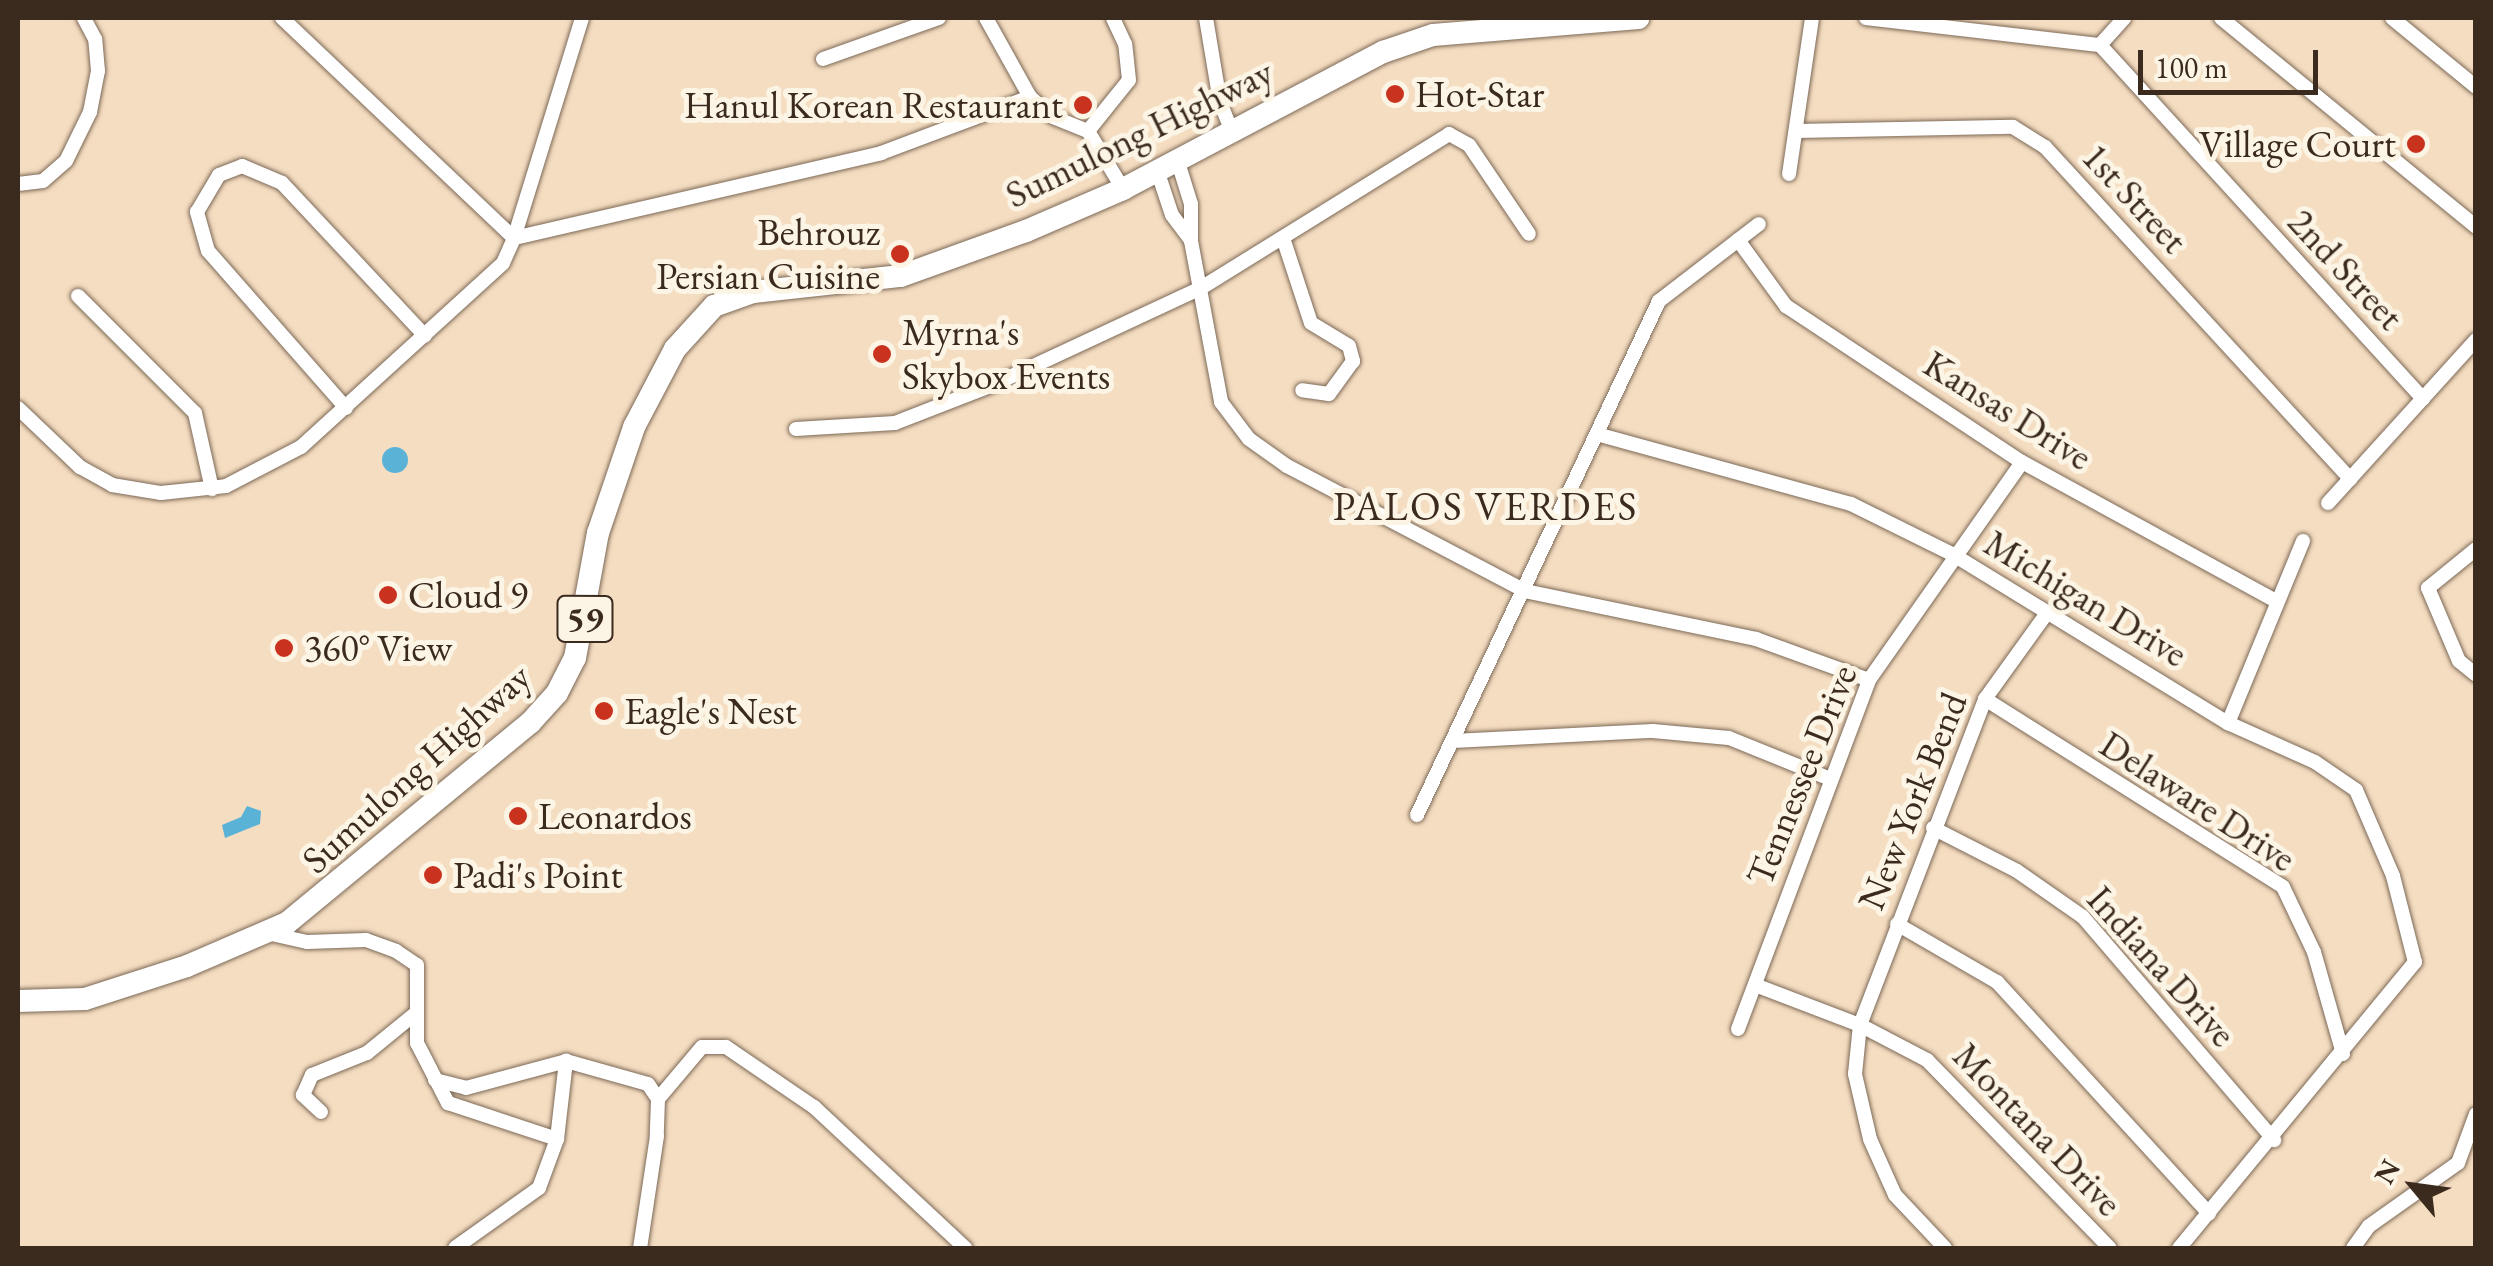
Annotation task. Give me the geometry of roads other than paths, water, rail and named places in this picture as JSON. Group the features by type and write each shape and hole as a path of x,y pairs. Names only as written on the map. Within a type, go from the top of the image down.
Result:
{"main road":[{"name":"Sumulong Highway","path":"18,1001 85,999 267,933 308,911 558,692 580,641 598,533 634,427 664,366 705,313 753,292 900,276 1122,189 1383,52 1433,35 1638,18"}],"street":[{"path":"18,184 43,181 66,161 90,112 98,71 94,39 84,18"},
{"path":"282,18 514,238"},
{"path":"18,408 80,467 112,486 161,493 212,489 286,458 503,263 582,18"},
{"path":"823,59 939,18"},
{"path":"986,18 1030,96 1054,117 1088,131 1122,189"},
{"path":"1088,131 1129,80 1125,44 1112,18"},
{"path":"1206,18 1220,102 1232,130"},
{"path":"1789,174 1812,18"},
{"path":"1866,18 2100,45 2124,18"},
{"path":"2221,18 2476,227"},
{"path":"2392,18 2476,87"},
{"name":"2nd Street","path":"2100,45 2423,399"},
{"path":"514,238 881,154 1030,96"},
{"name":"1st Street","path":"1796,131 2013,128 2045,147 2350,479"},
{"path":"796,429 895,422 1201,288 1284,241 1449,134 1470,146 1530,234"},
{"path":"1167,164 1172,215 1191,241"},
{"path":"1167,164 1191,204 1191,241 1221,402 1249,439 1286,466 1525,591 1756,639 1869,680"},
{"path":"346,408 208,251 197,212 218,176 242,166 282,183 425,336"},
{"path":"1417,815 1659,301 1759,224"},
{"name":"Kansas Drive","path":"1738,240 1786,306 2022,462 2274,600"},
{"path":"1284,241 1311,323 1349,346 1353,361 1329,394 1302,390"},
{"path":"78,296 195,413 212,489"},
{"path":"2328,502 2476,340"},
{"name":"Michigan Drive","path":"1597,434 1851,504 1952,554 2228,723 2314,762 2356,790 2394,876 2415,962 2343,1054"},
{"name":"Tennessee Drive","path":"1738,1029 1828,778 1869,680 1952,554 2022,462"},
{"path":"2228,723 2274,600 2302,543"},
{"path":"2476,549 2428,588 2458,661 2476,675"},
{"name":"New York Bend","path":"1945,1248 1895,1195 1870,1140 1855,1074 1860,1025 1932,828 1985,699 2046,613"},
{"name":"Delaware Drive","path":"1985,699 2283,887 2314,952 2343,1054"},
{"path":"1452,741 1654,731 1729,738 1828,778"},
{"name":"Indiana Drive","path":"1932,828 2017,871 2082,917 2274,1140"},
{"path":"1897,924 1996,982 2209,1213"},
{"path":"267,933 306,942 366,940 396,951 417,966 417,1043 448,1103 464,1112 557,1138"},
{"name":"Montana Drive","path":"1755,986 1860,1025 1927,1060 2110,1248"},
{"path":"321,1112 303,1095 312,1075 367,1053 416,1013"},
{"path":"640,1248 658,1099 702,1047 726,1046 827,1118 965,1248"},
{"path":"2180,1248 2343,1054"},
{"path":"435,1080 466,1088 566,1061 634,1076 658,1099"},
{"path":"456,1248 539,1188 557,1138 566,1061"},
{"path":"2352,1248 2369,1226 2458,1163 2476,1114"},
{"path":"2458,1163 2476,1171"}],"water":[{"path":"395,447 404,451 408,460 404,469 395,473 386,469 382,460 386,451"},
{"path":"247,806 261,811 260,824 225,838 222,825 241,817"}],"place":[{"name":"Hot-Star","path":"1395,94"},
{"name":"Hanul Korean Restaurant","path":"1083,105"},
{"name":"Village Court","path":"2416,144"},
{"name":"Behrouz Persian Cuisine","path":"900,254"},
{"name":"Myrna's Skybox Events","path":"882,354"},
{"name":"Cloud 9","path":"388,595"},
{"name":"360° View","path":"284,648"},
{"name":"Eagle's Nest","path":"604,711"},
{"name":"Leonardos","path":"518,816"},
{"name":"Padi's Point","path":"433,875"}],"district":[{"name":"PALOS VERDES","path":"1486,506"}]}
